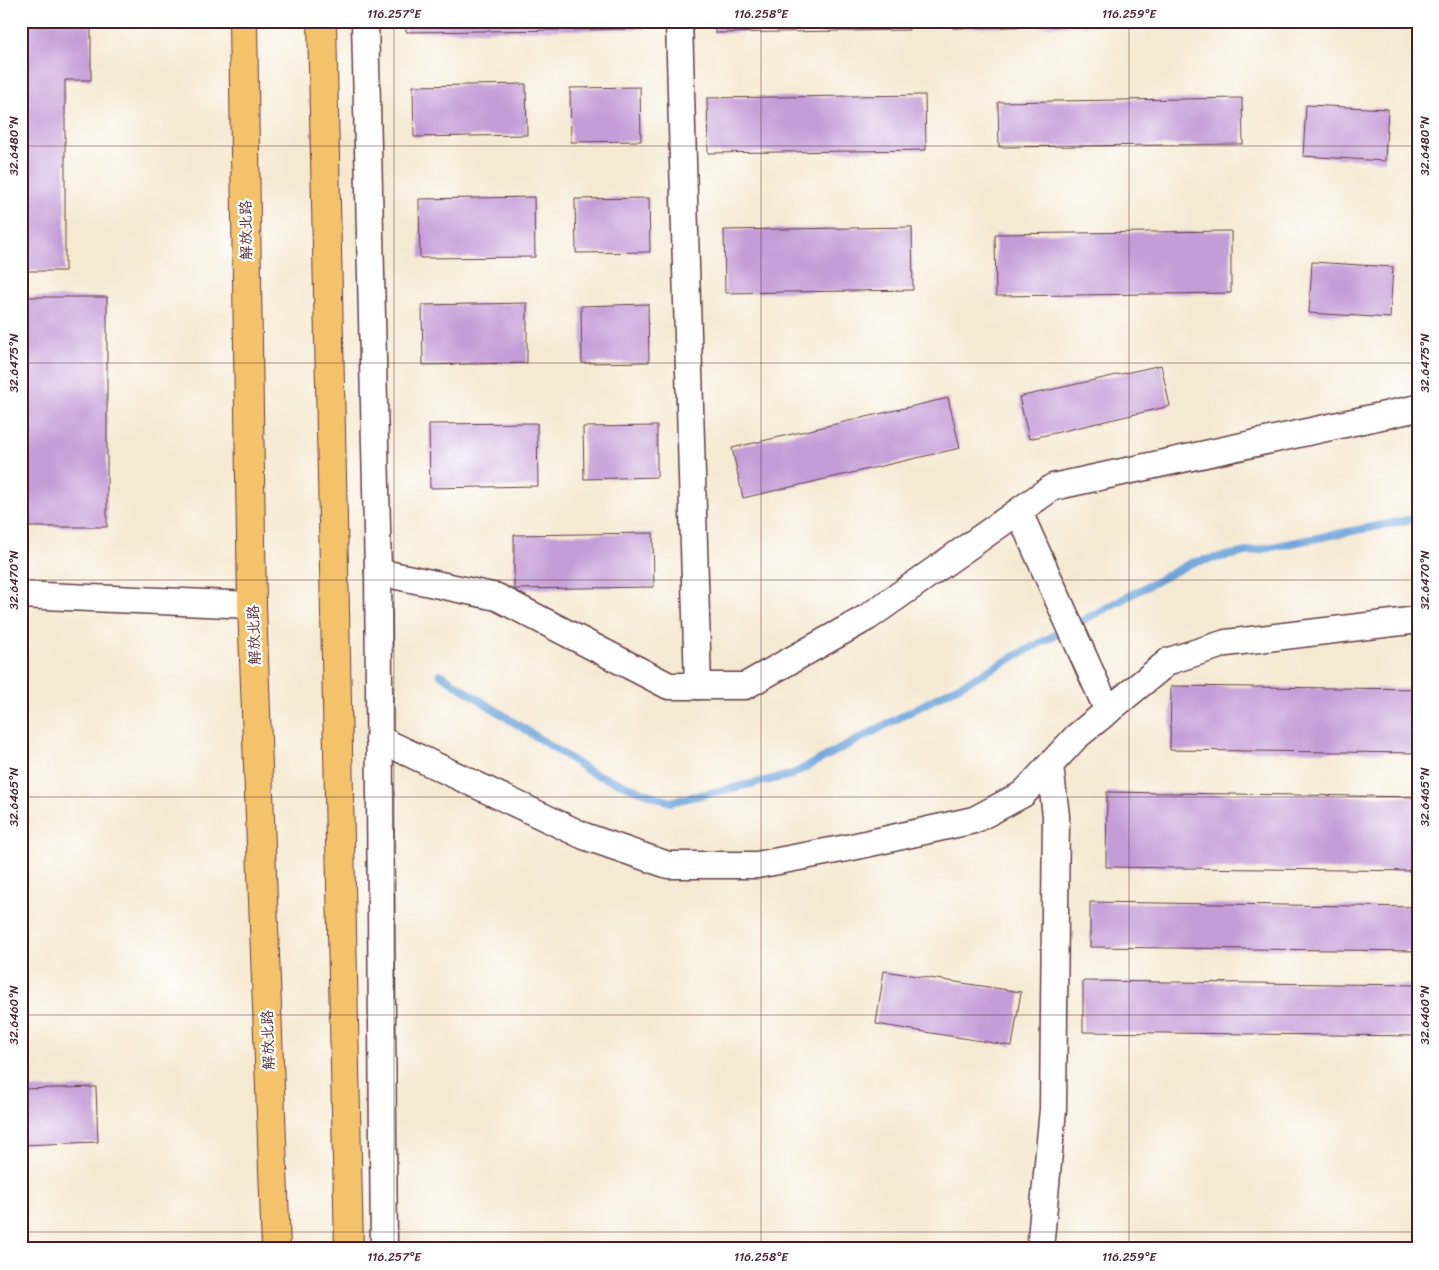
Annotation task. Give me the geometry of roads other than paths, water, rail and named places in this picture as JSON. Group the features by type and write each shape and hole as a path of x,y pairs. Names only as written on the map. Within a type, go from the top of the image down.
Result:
{"main road":[{"name":"解放北路","path":"243,21 252,605 276,1249"},
{"path":"322,21 349,1249"}],"street":[{"path":"365,21 378,572 384,1249"},
{"path":"679,21 698,686"},
{"path":"378,572 497,597 669,686 744,686 868,617 1053,487 1418,408"},
{"path":"1019,512 1108,711"},
{"path":"21,595 252,605"},
{"path":"379,739 584,836 668,865 757,865 852,847 974,820 1024,794 1076,738 1169,662 1226,643 1418,620"},
{"path":"1040,1249 1053,1109 1056,816 1050,766"}],"waterway":[{"path":"440,674 592,773 670,802 791,775 1191,563 1418,518"}]}
